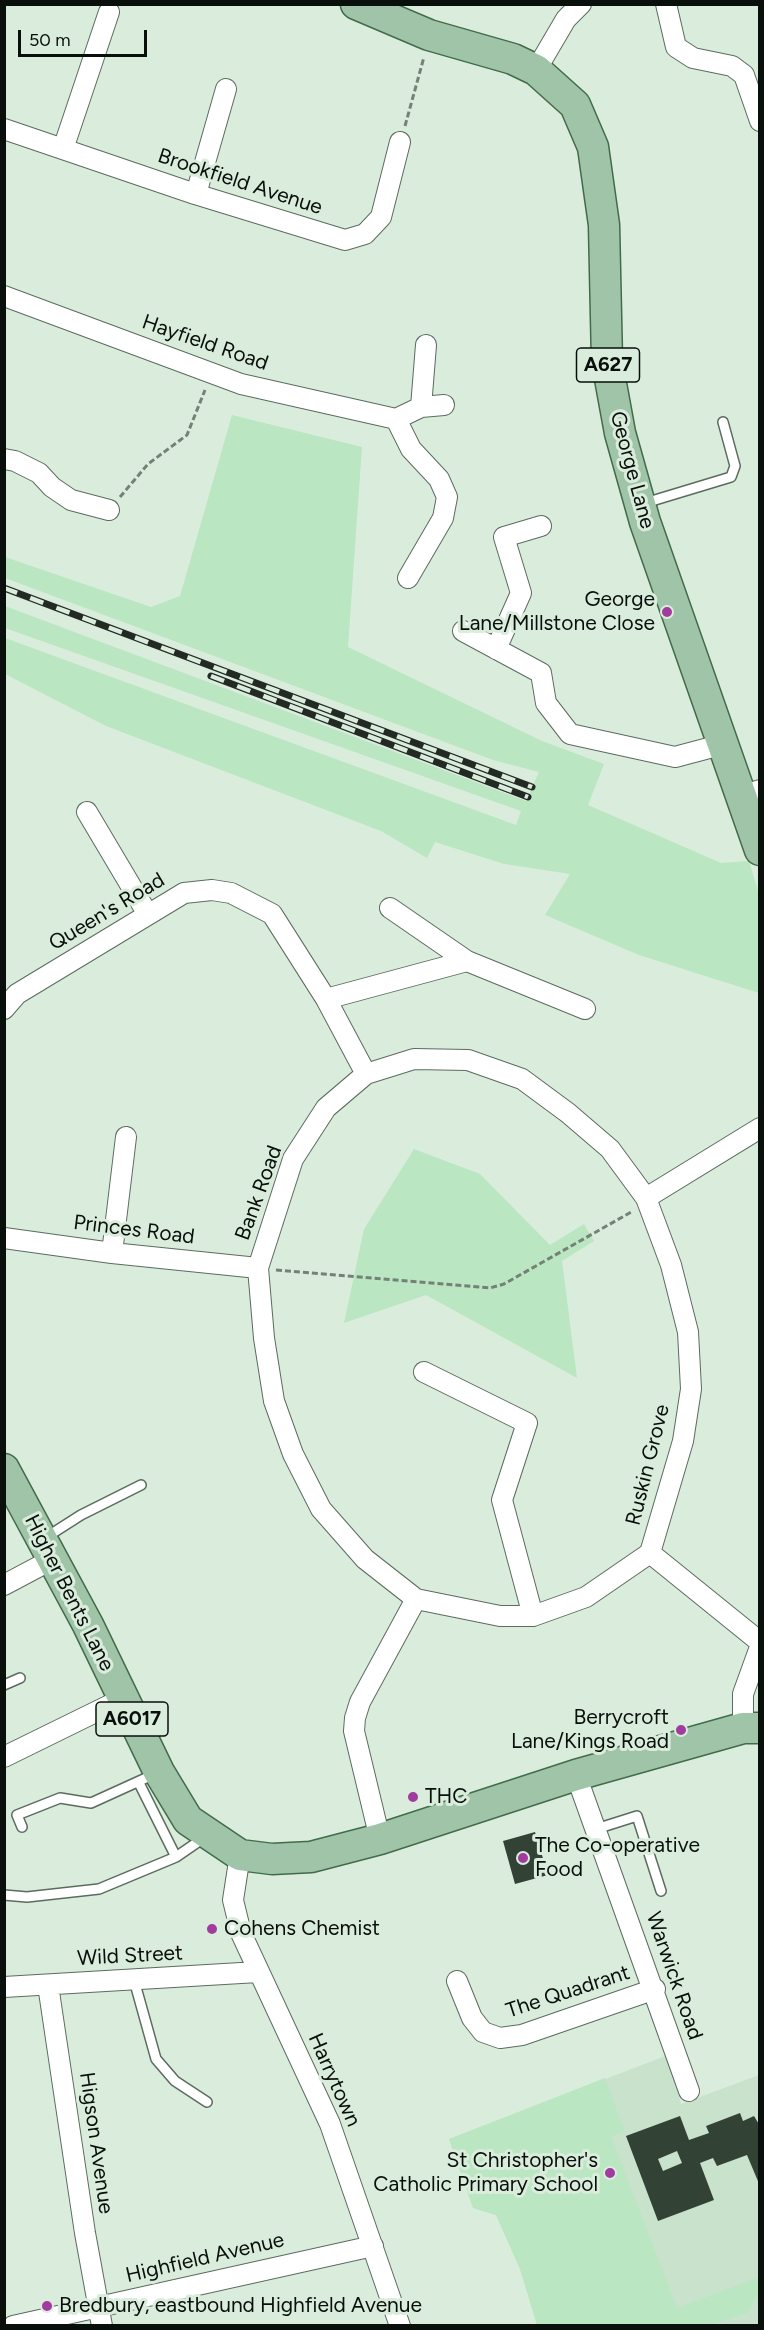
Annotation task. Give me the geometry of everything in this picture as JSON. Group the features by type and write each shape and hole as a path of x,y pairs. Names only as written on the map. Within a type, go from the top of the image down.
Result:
{"main road":[{"name":"George Lane","path":"356,4 429,35 513,59 536,70 575,105 593,147 604,225 607,362 620,433 640,505 724,744 750,793 759,850"},
{"name":"Higher Bents Lane","path":"4,1469 48,1550 122,1700 149,1777 188,1820 207,1836 240,1856"},
{"name":"A6017","path":"240,1856 272,1859 311,1857 380,1839 576,1775 751,1728"}],"street":[{"path":"536,70 566,19 581,4"},
{"path":"666,4 676,47 693,58 732,66 744,75 759,121"},
{"path":"63,149 109,12"},
{"path":"196,194 226,89"},
{"name":"Brookfield Avenue","path":"4,129 196,194 345,240 365,234 381,217 400,142"},
{"name":"Hayfield Road","path":"4,296 241,384 396,419"},
{"path":"421,407 426,345"},
{"path":"408,578 443,518 447,497 439,479 411,449 396,419 421,407 444,405"},
{"path":"4,459 15,461 39,473 52,487 71,500 110,510"},
{"path":"496,649 521,593 504,537 541,525"},
{"path":"463,631 541,673 546,703 570,734 675,757 724,744"},
{"path":"87,812 147,913"},
{"name":"Queen's Road","path":"4,1009 17,994 147,913 184,893 212,890 231,893 272,914 326,999 366,1074"},
{"path":"390,908 466,961 585,1009"},
{"path":"326,999 466,961"},
{"name":"Bank Road","path":"416,1599 365,1559 321,1509 293,1454 274,1401 264,1338 258,1268 293,1159 326,1108 366,1074 414,1059 468,1060 522,1079 568,1113 610,1149 646,1200"},
{"path":"646,1200 759,1128"},
{"path":"112,1253 126,1137"},
{"name":"Ruskin Grove","path":"416,1599 500,1616 533,1616 586,1597 650,1552 683,1441 691,1389 688,1332 671,1265 646,1200"},
{"name":"Princes Road","path":"4,1238 112,1253 258,1268"},
{"path":"424,1372 527,1423 502,1500 533,1616"},
{"path":"4,1586 48,1550"},
{"path":"650,1552 759,1642"},
{"path":"380,1839 354,1731 360,1702 416,1599"},
{"path":"751,1728 742,1694 759,1647"},
{"path":"4,1757 122,1700"},
{"name":"Warwick Road","path":"576,1775 655,1989 689,2091"},
{"name":"Harrytown","path":"240,1856 233,1900 241,1933 330,2124 400,2325"},
{"name":"Wild Street","path":"4,1988 258,1972"},
{"name":"The Quadrant","path":"457,1981 472,2018 483,2032 500,2038 522,2035 655,1989"},
{"name":"Higson Avenue","path":"48,1985 85,2233 100,2316"},
{"name":"Highfield Avenue","path":"13,2325 100,2316 373,2246"}],"lane":[{"path":"640,505 731,477 735,466 723,422"},
{"path":"48,1550 81,1515 141,1485"},
{"path":"4,1684 20,1678"},
{"path":"22,1827 17,1815 60,1798 91,1803 149,1777 176,1857"},
{"path":"596,1829 637,1816 662,1891"},
{"path":"4,1895 27,1897 99,1889 176,1857 207,1836"},
{"path":"134,1980 156,2059 175,2081 207,2102"}],"path":[{"path":"400,142 419,81 429,35"},
{"path":"110,510 148,464 187,435 212,373"},
{"path":"258,1268 490,1288 504,1284 646,1200"}],"shaded area":[{"name":"St Christopher's Catholic Primary School","path":"668,2055 681,2104 759,2075 759,2325 537,2325 520,2269 496,2215 473,2208 449,2139"}],"green space":[{"path":"232,415 362,447 348,647 542,741 604,764 588,805 721,863 749,861 759,894 759,993 639,955 545,915 570,874 504,864 435,842 427,858 381,831 106,726 5,674 5,638 516,825 521,811 5,628 5,606 526,801 539,772 493,760 5,578 5,557 151,607 180,596"},
{"path":"414,1149 480,1174 550,1245 584,1224 594,1241 562,1261 577,1378 426,1295 344,1323 364,1229"},
{"path":"605,2078 624,2131 611,2137 677,2308 757,2278 759,2289 749,2312 710,2325 537,2325 520,2269 496,2215 473,2208 449,2139"}],"building":[{"path":"535,1832 548,1875 515,1884 503,1841"},
{"path":"740,2113 743,2121 754,2116 760,2126 760,2186 747,2155 717,2166 713,2158 700,2163 714,2200 658,2221 626,2136 680,2116 689,2140 709,2133 706,2126","holes":["677,2151 682,2163 663,2171 658,2159"]}],"railway":[{"path":"4,588 532,787"},
{"path":"211,676 528,797"}],"place":[{"name":"George Lane/Millstone Close","path":"667,612"},
{"name":"Berrycroft Lane/Kings Road","path":"681,1730"},
{"name":"THC","path":"413,1797"},
{"name":"The Co-operative Food","path":"523,1858"},
{"name":"Cohens Chemist","path":"212,1929"},
{"name":"St Christopher's Catholic Primary School","path":"610,2173"},
{"name":"Bredbury, eastbound Highfield Avenue","path":"47,2306"}]}
